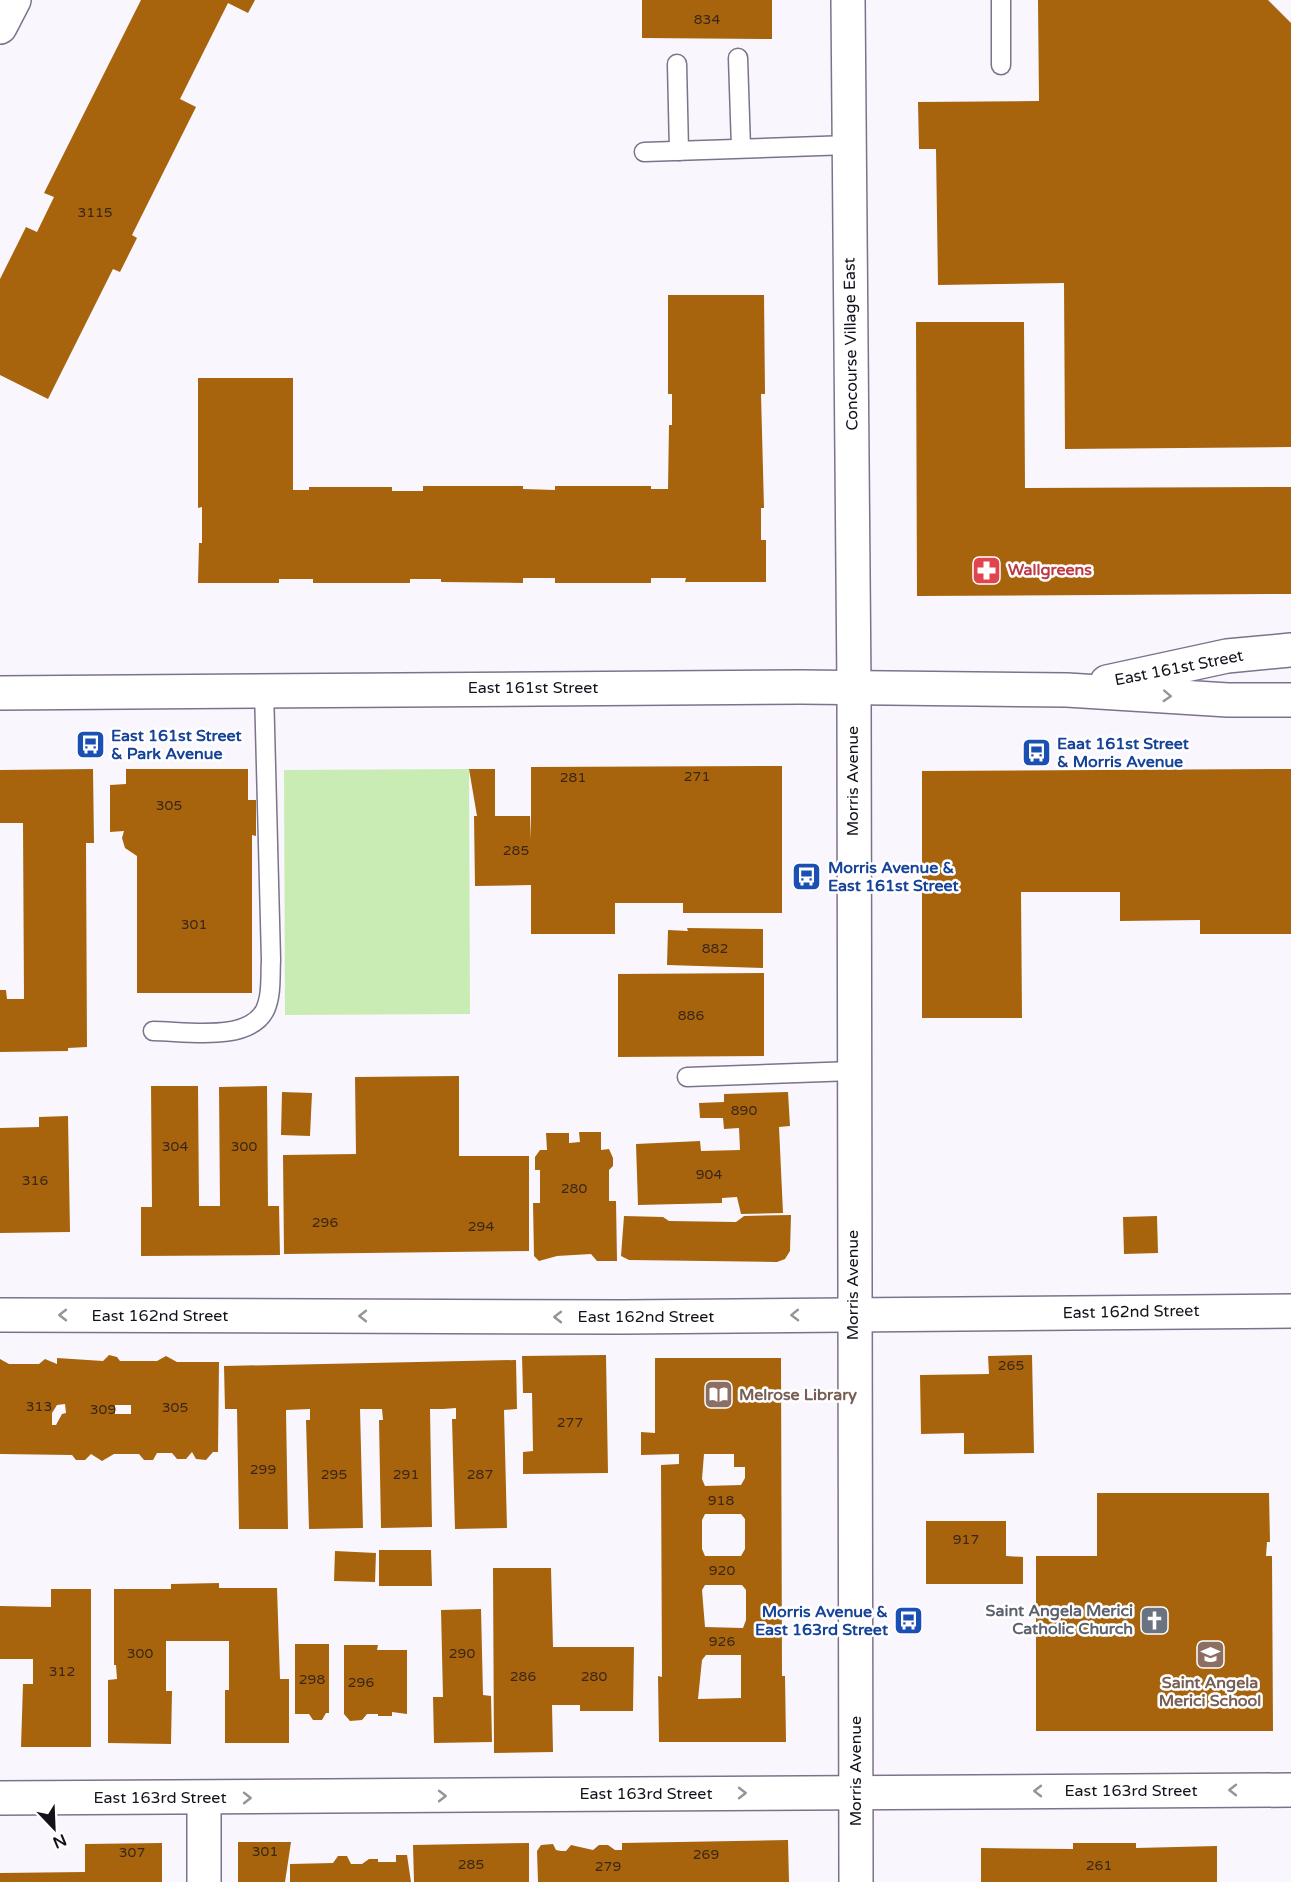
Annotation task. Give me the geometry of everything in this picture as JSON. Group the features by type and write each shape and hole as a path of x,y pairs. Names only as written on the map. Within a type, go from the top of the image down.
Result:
{"street":[{"path":"0,27 14,0"},
{"name":"Concourse Village East","path":"848,0 854,688"},
{"name":"East 161st Street","path":"1067,690 1227,656 1291,650"},
{"name":"East 161st Street","path":"0,693 264,689 854,688 1067,690 1228,700 1291,700"},
{"name":"Morris Avenue","path":"854,688 853,1314 856,1882"},
{"name":"East 162nd Street","path":"0,1315 624,1317 1291,1311"},
{"name":"East 163rd Street","path":"0,1798 1291,1790"},
{"path":"204,1798 204,1882"}],"lane":[{"path":"1001,0 1001,65"},
{"path":"738,58 741,148"},
{"path":"677,64 680,151"},
{"path":"644,152 849,145"},
{"path":"153,1031 238,1032 253,1024 264,1010 269,995 271,960 264,689"},
{"path":"687,1077 853,1071"}],"green space":[{"path":"469,769 470,1014 285,1015 284,770"}],"building":[{"path":"141,0 255,0 248,13 228,3 180,99 196,107 132,235 137,238 120,272 113,269 48,399 0,375 0,279 26,227 37,232 54,197 44,193"},
{"path":"642,0 772,0 772,39 642,38"},
{"path":"1038,0 1268,0 1291,23 1291,447 1065,449 1064,283 938,285 936,149 919,149 918,102 1039,101"},
{"path":"668,295 764,295 765,394 761,394 764,508 761,508 761,540 766,540 766,582 685,582 686,578 651,578 651,583 555,583 555,578 523,578 523,583 441,582 441,579 410,579 410,583 313,583 313,579 279,579 279,583 198,583 199,543 202,543 202,507 198,508 198,378 293,378 293,490 309,490 309,487 392,487 392,491 423,491 423,486 523,486 523,489 555,490 555,486 651,486 651,489 668,489 672,394 668,394"},
{"path":"916,322 1024,322 1025,488 1291,487 1291,594 917,596"},
{"path":"782,766 782,913 683,913 683,903 615,903 615,934 531,934 531,885 475,886 474,816 477,816 469,769 495,769 495,816 530,816 531,840 531,767"},
{"path":"93,769 94,843 86,843 87,1047 68,1048 68,1051 0,1052 0,990 6,990 7,999 24,999 23,823 0,823 0,770"},
{"path":"126,769 248,769 248,800 256,800 256,836 252,835 252,993 137,993 137,856 125,848 122,838 124,831 110,832 110,785 126,784"},
{"path":"1291,769 1291,934 1200,934 1200,920 1120,921 1120,892 1021,892 1022,1018 922,1018 922,771"},
{"path":"687,928 763,929 763,968 667,965 668,930 688,931"},
{"path":"764,973 764,1056 618,1057 618,974"},
{"path":"459,1076 459,1156 529,1156 529,1251 284,1254 283,1155 356,1154 355,1077"},
{"path":"151,1086 198,1086 199,1206 220,1206 219,1087 267,1086 268,1206 279,1206 280,1255 141,1256 141,1207 152,1207"},
{"path":"282,1092 312,1093 310,1136 281,1135"},
{"path":"788,1092 790,1126 779,1127 783,1213 741,1214 737,1197 722,1198 722,1203 638,1205 636,1144 700,1141 701,1151 740,1150 739,1128 724,1129 723,1118 700,1118 699,1103 724,1102 724,1094"},
{"path":"68,1116 70,1232 0,1233 0,1128 39,1127 39,1117"},
{"path":"579,1132 601,1132 601,1150 609,1149 613,1158 613,1166 609,1170 609,1201 616,1201 617,1261 597,1261 591,1254 557,1256 539,1261 534,1256 533,1203 540,1203 540,1170 535,1170 535,1157 540,1150 547,1150 546,1133 569,1133 569,1143 580,1142"},
{"path":"791,1215 790,1251 785,1259 777,1262 629,1260 621,1256 624,1216 663,1217 669,1221 736,1222 744,1216"},
{"path":"1157,1216 1158,1253 1124,1254 1123,1217"},
{"path":"109,1355 117,1357 120,1361 157,1361 166,1356 177,1362 219,1362 218,1452 213,1452 206,1460 196,1459 192,1452 186,1459 177,1459 172,1453 157,1453 153,1460 144,1460 139,1454 114,1454 102,1461 91,1454 85,1460 76,1460 72,1455 0,1454 0,1359 9,1364 39,1364 45,1359 57,1364 57,1358 103,1361","holes":["65,1404 66,1413 62,1414 56,1425 52,1425 52,1413 57,1405","115,1405 131,1405 131,1414 115,1414"]},
{"path":"606,1355 608,1473 523,1474 523,1452 533,1451 532,1393 523,1393 522,1356"},
{"path":"1032,1355 1034,1453 964,1454 964,1433 921,1434 920,1375 989,1374 988,1356"},
{"path":"655,1358 781,1358 782,1676 785,1676 786,1742 659,1742 658,1676 662,1677 661,1465 679,1464 679,1454 641,1455 641,1432 655,1433","holes":["704,1454 734,1454 734,1467 745,1467 745,1478 741,1485 705,1486 702,1479","705,1514 741,1514 745,1519 745,1549 741,1556 705,1556 702,1549 702,1520","705,1585 742,1585 746,1590 746,1620 743,1628 705,1627 702,1590","706,1655 741,1655 741,1698 698,1699 702,1660"]},
{"path":"516,1360 517,1409 504,1410 507,1528 455,1529 452,1419 456,1419 456,1408 430,1409 432,1527 381,1528 379,1420 383,1420 382,1409 360,1409 363,1528 309,1529 306,1420 310,1420 310,1409 286,1410 288,1529 239,1529 237,1409 225,1409 224,1366"},
{"name":"Saint Angela Merici Catholic Church","path":"1097,1493 1269,1493 1270,1542 1267,1542 1266,1556 1272,1556 1273,1731 1036,1731 1036,1556 1097,1556"},
{"path":"926,1521 1006,1521 1006,1556 1023,1557 1023,1584 926,1584"},
{"path":"379,1550 431,1550 432,1586 379,1586"},
{"path":"335,1551 376,1553 375,1582 334,1581"},
{"path":"493,1568 551,1568 553,1647 634,1647 633,1711 580,1711 580,1705 552,1705 553,1752 494,1753"},
{"path":"219,1583 219,1588 277,1588 280,1679 289,1679 289,1743 225,1743 225,1690 229,1690 229,1641 166,1641 166,1691 172,1691 171,1744 108,1743 108,1680 117,1679 116,1665 114,1665 114,1589 171,1589 171,1584"},
{"path":"51,1589 91,1589 91,1747 21,1747 23,1684 33,1684 33,1659 0,1659 0,1606 51,1607"},
{"path":"481,1609 483,1695 491,1696 492,1742 434,1743 433,1697 443,1697 441,1610"},
{"path":"295,1644 329,1644 329,1713 326,1713 322,1720 313,1720 309,1714 295,1714"},
{"path":"344,1645 378,1645 377,1650 407,1650 407,1714 392,1712 392,1716 378,1716 378,1714 367,1714 362,1720 350,1721 344,1714"},
{"path":"788,1840 789,1882 538,1882 537,1851 541,1845 553,1844 556,1850 561,1851 566,1851 571,1845 593,1850 599,1845 608,1845 615,1850 622,1850 622,1843"},
{"path":"238,1842 291,1842 285,1882 238,1882"},
{"path":"162,1843 162,1882 0,1882 0,1873 85,1872 85,1844"},
{"path":"529,1843 529,1882 414,1882 413,1845"},
{"path":"1073,1843 1136,1843 1136,1848 1217,1846 1217,1882 981,1882 981,1848 1073,1849"},
{"path":"396,1855 407,1855 411,1882 290,1882 290,1864 333,1863 338,1856 347,1856 351,1864 362,1864 369,1859 378,1859 378,1862 396,1862"}],"place":[{"name":"Wallgreens","path":"987,570"},
{"name":"East 161st Street & Park Avenue","path":"90,745"},
{"name":"Eaat 161st Street & Morris Avenue","path":"1036,753"},
{"name":"Morris Avenue & East 161st Street","path":"807,877"},
{"name":"Melrose Library","path":"718,1395"},
{"name":"Saint Angela Merici Catholic Church","path":"1154,1620"},
{"name":"Morris Avenue & East 163rd Street","path":"909,1621"},
{"name":"Saint Angela Merici School","path":"1210,1655"}]}
